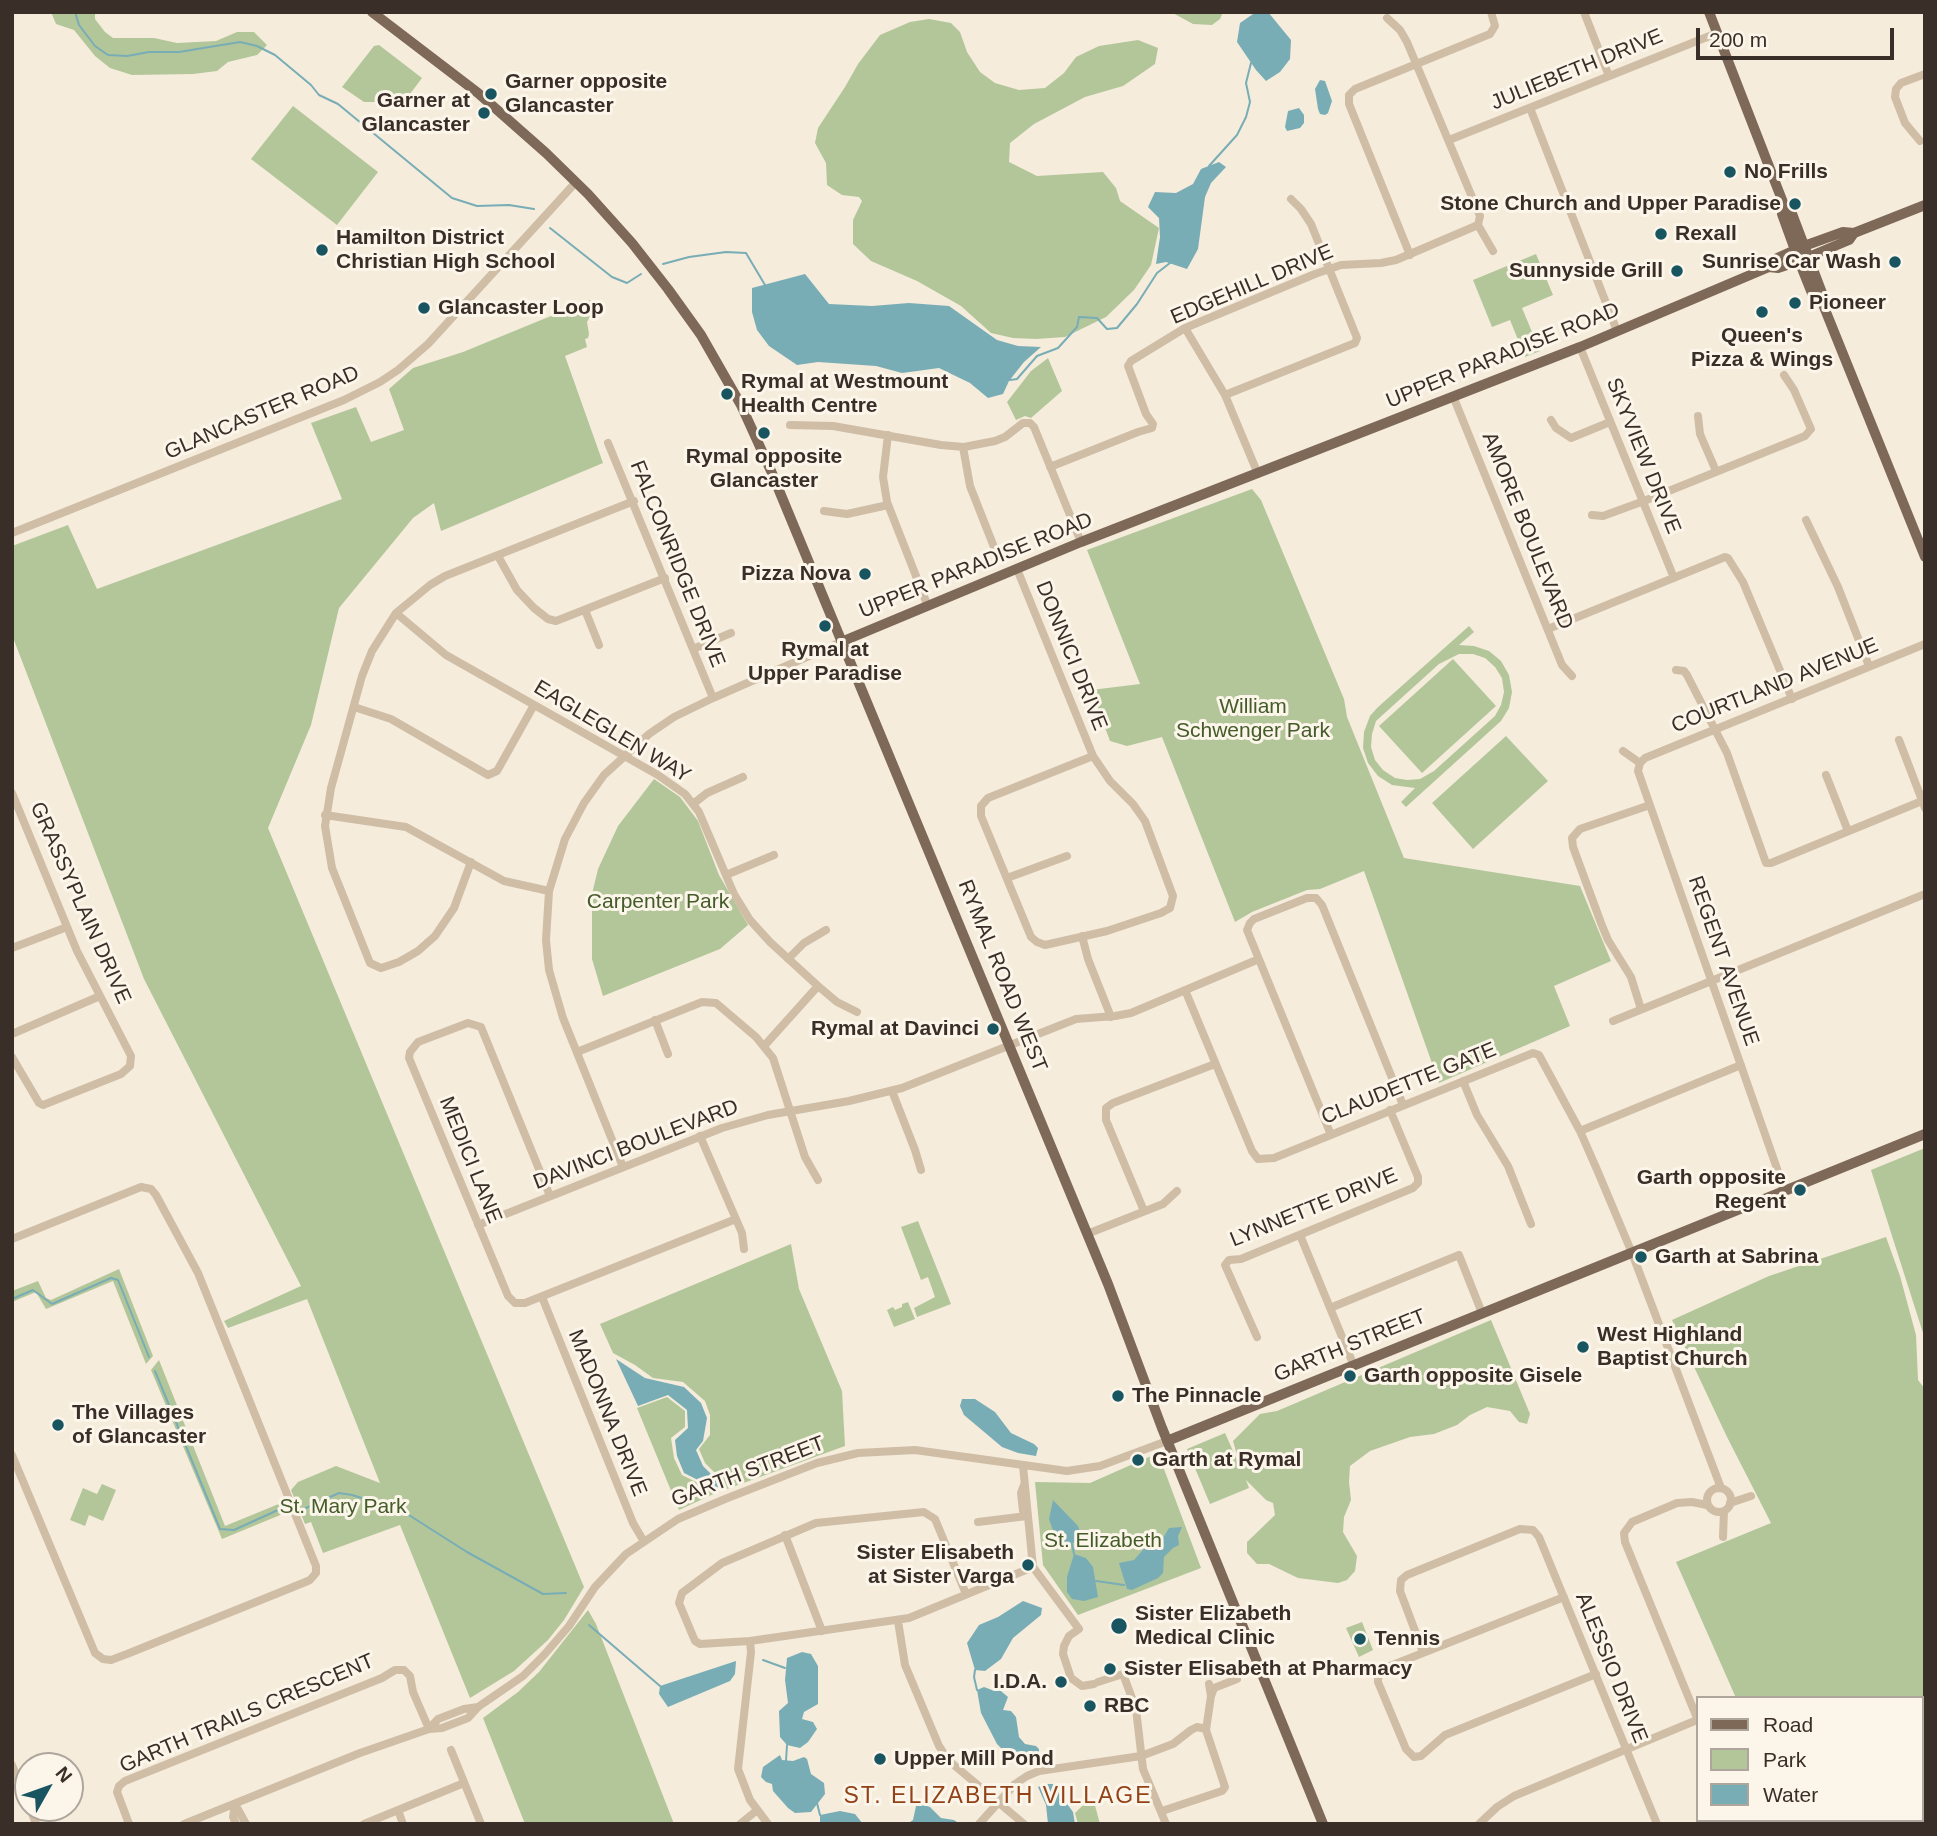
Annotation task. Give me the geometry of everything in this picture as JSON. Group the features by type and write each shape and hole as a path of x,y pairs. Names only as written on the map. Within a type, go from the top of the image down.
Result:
{"main road":[{"name":"RYMAL ROAD WEST","path":"372,12 478,93 576,182 647,261 701,335 730,384 760,443 1010,1046 1323,1824"},
{"path":"1709,12 1784,205 1791,211 1802,253 1822,293 1822,302 1925,557"},
{"name":"UPPER PARADISE ROAD","path":"841,642 1081,542 1580,347 1769,267 1778,268 1843,232 1854,233 1925,205"},
{"name":"GARTH STREET","path":"1167,1441 1925,1134"}],"street":[{"path":"1410,255 1349,104 1349,95 1355,89 1490,34 1495,26 1491,12"},
{"path":"1584,12 1609,76"},
{"path":"1387,18 1403,35 1480,216 1478,225 1493,251"},
{"name":"JULIEBETH DRIVE","path":"1449,140 1717,33"},
{"path":"1920,141 1905,122 1895,97 1896,89 1901,83 1925,74"},
{"path":"1530,108 1617,331"},
{"name":"GLANCASTER ROAD","path":"12,533 344,400 380,382 405,365 428,344 576,182"},
{"path":"1225,395 1355,342 1357,338 1311,224 1301,208 1291,199"},
{"name":"EDGEHILL DRIVE","path":"1050,467 1152,428 1153,424 1146,414 1128,366 1131,361 1185,328 1329,269 1351,263 1381,263 1410,255 1478,225"},
{"path":"1185,328 1225,395 1258,474"},
{"name":"SKYVIEW DRIVE","path":"1580,347 1674,578"},
{"path":"1592,515 1603,516 1644,501 1810,432 1794,390 1784,375"},
{"name":"AMORE BOULEVARD","path":"1453,396 1564,668 1572,676"},
{"path":"1698,416 1700,434 1716,471"},
{"path":"1551,420 1556,428 1571,438 1610,422"},
{"path":"790,425 833,426 962,447 995,441 1026,422 1034,427 1081,542"},
{"path":"888,435 883,477 888,505 928,604"},
{"name":"FALCONRIDGE DRIVE","path":"608,443 713,698"},
{"path":"962,447 970,486 994,547"},
{"path":"471,862 454,908 443,927 418,951 399,962 378,968 368,960 332,868 326,840 326,814 362,676 372,651 396,613 414,596 437,581 634,501"},
{"path":"824,511 847,514 888,505"},
{"path":"1806,520 1838,587 1869,666"},
{"path":"498,556 517,590 534,608 548,619 556,621 665,578"},
{"path":"1548,629 1721,557 1728,558 1742,582 1792,699"},
{"name":"DONNICI DRIVE","path":"1017,569 1093,756 1110,781 1133,804 1145,821 1173,896 1170,908 1161,913 1107,931 1045,944 1037,942 1031,937 981,816 984,801 1093,756"},
{"path":"585,610 599,645"},
{"name":"EAGLEGLEN WAY","path":"396,613 446,655 677,787 693,804 703,821 734,894 750,920 818,986 837,1002 857,1012"},
{"path":"693,649 731,633"},
{"name":"UPPER PARADISE ROAD","path":"623,1167 559,1007 548,962 546,921 549,891 573,822 593,789 622,756 666,722 713,698 841,642"},
{"name":"COURTLAND AVENUE","path":"1640,763 1645,758 1925,644"},
{"path":"1676,670 1684,671 1687,675 1727,753 1766,863 1923,805 1899,740"},
{"path":"354,707 391,719 488,775 498,771 534,705"},
{"path":"1623,751 1640,763"},
{"name":"REGENT AVENUE","path":"1640,763 1638,771 1783,1191"},
{"path":"1826,775 1848,831"},
{"path":"693,804 707,793 743,777"},
{"name":"GRASSYPLAIN DRIVE","path":"12,1057 39,1103 44,1105 121,1074 131,1066 131,1056 67,927 13,795"},
{"path":"1641,1009 1631,977 1608,940 1573,847 1574,836 1580,829 1650,805"},
{"path":"326,814 406,827 515,885 549,891"},
{"path":"726,875 774,855"},
{"path":"1007,878 1067,856"},
{"path":"1613,1021 1925,894"},
{"path":"1331,1135 1247,930 1254,919 1307,898 1316,898 1322,905 1403,1105"},
{"path":"12,948 67,927"},
{"path":"788,959 804,943 826,930"},
{"path":"1082,936 1088,959 1111,1017"},
{"name":"DAVINCI BOULEVARD","path":"478,1225 746,1120 892,1091 1076,1019 1131,1013 1259,959"},
{"path":"765,1045 818,986"},
{"name":"CLAUDETTE GATE","path":"1185,990 1252,1151 1258,1159 1274,1158 1535,1053 1580,1132 1632,1253 1716,1476 1714,1491"},
{"path":"12,1034 100,996"},
{"path":"577,1052 702,1002 716,1003 765,1045 778,1068 806,1157 818,1180"},
{"path":"655,1020 668,1054"},
{"name":"MEDICI LANE","path":"550,1196 481,1027 468,1023 413,1046 409,1058 511,1300 525,1303 542,1297 736,1219"},
{"path":"1144,1212 1106,1120 1106,1108 1215,1064"},
{"path":"1580,1132 1741,1065"},
{"path":"1464,1081 1477,1115 1508,1166 1531,1224"},
{"path":"892,1091 921,1170"},
{"name":"LYNNETTE DRIVE","path":"1257,1337 1225,1265 1228,1260 1241,1259 1413,1188 1418,1183 1418,1177 1390,1110"},
{"path":"700,1136 742,1233 744,1249"},
{"path":"12,1238 141,1187 151,1189 198,1273 316,1566 316,1573 310,1580 119,1657 103,1659 95,1653 12,1455"},
{"path":"1087,1234 1163,1204 1177,1191"},
{"path":"1300,1235 1354,1366"},
{"path":"1330,1308 1459,1255 1482,1313"},
{"name":"MADONNA DRIVE","path":"542,1297 633,1523 643,1540"},
{"name":"GARTH STREET","path":"184,1824 360,1752 468,1718 478,1707 508,1689 535,1664 569,1626 609,1570 643,1540 678,1519 817,1463 858,1453 915,1450 996,1460 1061,1472 1087,1469 1167,1441"},
{"path":"1023,1466 1024,1485 1021,1493 1023,1511 1027,1516 1033,1567 1079,1629 1069,1636 1064,1646 1063,1654 1071,1678 1082,1686 1123,1674 1136,1709 1143,1769 1166,1824"},
{"path":"1714,1491 1730,1499 1751,1496"},
{"path":"1692,1502 1714,1491"},
{"path":"1707,1505 1714,1491"},
{"path":"1723,1537 1720,1511 1730,1499"},
{"path":"1696,1717 1624,1537 1626,1528 1632,1522 1677,1503 1692,1502 1720,1511"},
{"path":"966,1594 935,1519 929,1513 816,1523 722,1563 682,1593 678,1603 695,1641 700,1644 750,1641 898,1621 909,1618 1033,1567"},
{"path":"978,1522 1027,1516"},
{"name":"ALESSIO DRIVE","path":"1423,1653 1400,1591 1401,1580 1520,1529 1529,1528 1539,1537 1657,1824"},
{"path":"785,1535 821,1631"},
{"path":"1564,1597 1385,1668 1378,1682 1406,1749 1414,1757 1421,1756 1445,1735 1595,1674"},
{"path":"898,1621 905,1665 939,1746 960,1772 1024,1824"},
{"path":"750,1641 738,1769 756,1811 768,1824"},
{"name":"GARTH TRAILS CRESCENT","path":"129,1824 117,1792 125,1781 382,1678 395,1670 404,1670 410,1676 413,1692 429,1729"},
{"path":"1162,1811 1222,1791 1225,1787 1206,1729 1214,1688 1237,1679"},
{"path":"1209,1684 1211,1696"},
{"path":"1479,1824 1514,1796 1696,1719"},
{"path":"979,1824 1015,1784 1039,1771 1141,1756 1174,1744 1197,1727 1206,1729"},
{"path":"451,1750 481,1824"},
{"path":"364,1824 464,1783"},
{"path":"234,1804 233,1817 236,1824"},
{"path":"234,1804 246,1824"},
{"path":"398,1810 403,1824"},
{"path":"740,1824 756,1811"}],"green space":[{"path":"51,12 95,12 95,19 113,38 154,38 177,43 216,41 237,32 254,32 267,45 257,55 228,62 217,71 132,75 110,68 95,56 74,30 56,24"},
{"path":"1171,12 1223,12 1220,19 1212,25 1193,24"},
{"path":"929,19 951,23 960,32 967,52 980,72 995,83 1019,90 1045,88 1064,73 1076,57 1099,46 1138,40 1158,48 1155,64 1123,86 1085,97 1034,124 1010,143 1009,162 1037,176 1103,172 1116,188 1120,201 1159,228 1151,265 1134,290 1106,317 1065,337 1013,338 991,333 961,306 917,281 871,261 853,244 853,220 862,201 859,197 842,195 827,185 826,163 815,143 818,128 858,64 880,35 910,22"},
{"path":"379,45 422,78 410,94 391,102 364,102 342,87 374,46"},
{"path":"293,106 378,172 337,225 251,159"},
{"path":"1536,254 1553,295 1522,308 1540,351 1525,357 1510,320 1492,327 1473,280"},
{"name":"St. Mary Park","path":"590,300 598,301 587,322 587,347 565,356 603,463 441,531 434,503 413,518 339,608 311,725 268,828 584,1587 548,1640 514,1671 470,1698 400,1525 323,1553 311,1522 305,1524 291,1490 298,1482 336,1466 380,1483 307,1299 228,1328 224,1321 301,1286 144,979 12,635 12,546 68,525 97,589 342,499 311,423 356,407 371,442 404,430 389,389 413,368 463,352"},
{"path":"1048,358 1062,391 1031,418 1025,416 1016,420 1007,402 1031,371"},
{"name":"William Schwenger Park","path":"1252,489 1261,500 1344,699 1347,717 1404,858 1580,886 1611,961 1554,986 1570,1026 1439,1083 1364,871 1320,889 1307,890 1252,912 1235,922 1162,737 1127,746 1110,741 1091,690 1140,684 1087,550"},
{"path":"1469,626 1474,632 1459,645 1489,651 1501,661 1509,675 1512,692 1509,708 1501,721 1406,807 1401,802 1415,788 1392,785 1378,776 1368,763 1363,748 1364,732 1370,716","holes":["1459,654 1473,654 1485,658 1502,678 1504,692 1495,716 1434,771 1420,779 1395,778 1383,770 1375,760 1371,747 1376,721 1439,664"]},
{"path":"1453,659 1496,706 1422,773 1379,726"},
{"path":"1506,736 1548,781 1473,849 1432,803"},
{"name":"Carpenter Park","path":"654,779 680,797 698,821 719,875 748,925 720,949 603,996 592,959 592,894 598,869 618,826"},
{"path":"1925,1148 1925,1375 1923,1333 1871,1170"},
{"path":"918,1221 951,1304 917,1317 914,1308 935,1297 928,1277 921,1280 901,1227"},
{"path":"1886,1237 1900,1276 1916,1335 1918,1380 1925,1389 1925,1824 1700,1822 1923,1822 1923,1696 1735,1696 1676,1562 1771,1523 1672,1320 1769,1276"},
{"path":"791,1244 799,1289 842,1391 845,1446 727,1489 705,1463 699,1449 710,1435 710,1415 705,1401 683,1382 653,1378 613,1353 600,1324"},
{"path":"119,1269 153,1356 146,1364 113,1281 46,1309 36,1292 12,1302 12,1291 38,1281 46,1298 51,1300"},
{"path":"908,1302 915,1319 894,1327 887,1310 893,1307 895,1310"},
{"path":"1491,1320 1530,1414 1527,1424 1519,1422 1510,1411 1487,1407 1457,1425 1434,1434 1410,1437 1370,1451 1350,1466 1351,1500 1344,1517 1343,1532 1357,1556 1355,1571 1347,1580 1338,1583 1298,1578 1269,1564 1257,1564 1247,1553 1247,1542 1275,1515 1273,1503 1266,1500 1246,1480 1249,1488 1210,1504 1187,1449 1225,1433 1241,1469 1233,1441 1260,1414 1277,1411"},
{"path":"159,1360 225,1526 286,1501 290,1511 222,1539 151,1370"},
{"path":"667,1397 685,1411 685,1427 671,1438 674,1458 682,1475 720,1491 679,1510 637,1408"},
{"name":"St. Elizabeth","path":"1158,1453 1201,1568 1078,1615 1043,1565 1035,1482 1090,1483"},
{"path":"102,1484 116,1490 103,1521 89,1515 85,1526 70,1520 83,1488 97,1494"},
{"path":"588,1610 596,1624 674,1824 525,1824 483,1718 518,1692 539,1672"},
{"name":"Tennis","path":"1362,1622 1373,1650 1359,1657 1346,1628"},
{"path":"1087,1801 1090,1804 1094,1802 1100,1824 1078,1824 1075,1813"}],"water":[{"path":"1256,12 1268,12 1291,40 1290,59 1280,72 1266,81 1237,42 1240,23"},
{"path":"1320,80 1325,81 1332,101 1325,115 1320,114 1318,109 1315,89"},
{"path":"1299,108 1304,115 1304,123 1300,128 1287,131 1285,127 1288,111"},
{"path":"1219,162 1226,167 1211,183 1205,197 1198,249 1187,269 1166,262 1156,264 1160,237 1159,218 1148,207 1155,192 1176,193 1193,184 1201,169"},
{"path":"805,274 829,304 872,306 909,303 949,306 997,340 1018,346 1041,347 1024,362 1009,381 1003,394 988,398 970,383 939,368 902,373 876,366 818,362 797,365 769,346 757,330 752,312 752,288"},
{"path":"616,1359 645,1378 684,1387 701,1403 707,1418 703,1441 696,1450 703,1466 725,1488 712,1487 684,1473 677,1456 675,1440 688,1428 687,1410 668,1395 638,1406"},
{"path":"962,1399 975,1399 995,1412 1011,1433 1038,1448 1036,1456 1002,1447 964,1415 960,1406"},
{"path":"1053,1500 1078,1526 1080,1532 1078,1541 1063,1547 1056,1539 1049,1519"},
{"path":"1182,1527 1178,1536 1179,1545 1164,1557 1163,1573 1132,1590 1127,1589 1119,1563 1134,1560 1149,1543 1160,1543 1169,1528"},
{"path":"1074,1554 1086,1558 1093,1567 1098,1597 1084,1601 1072,1599 1067,1592 1067,1577"},
{"path":"1023,1601 1042,1608 1041,1615 1013,1638 1001,1659 985,1671 975,1670 967,1643 979,1625"},
{"path":"802,1652 811,1654 818,1666 818,1704 804,1712 802,1719 813,1722 817,1729 800,1748 787,1745 780,1737 779,1711 788,1703 785,1680 787,1658"},
{"path":"736,1661 735,1674 730,1681 668,1707 659,1694 660,1686"},
{"path":"995,1686 1008,1697 1003,1710 1011,1711 1016,1717 1019,1737 1025,1744 1036,1746 1039,1756 1030,1760 1003,1750 997,1744 981,1713 977,1690 984,1687 992,1690"},
{"path":"780,1755 782,1760 793,1761 804,1757 811,1774 824,1783 825,1794 811,1812 795,1813 773,1791 772,1784 761,1777 763,1767"},
{"path":"1053,1784 1073,1812 1075,1824 1048,1824 1046,1805 1038,1787"},
{"path":"921,1804 930,1807 941,1818 960,1824 907,1824 913,1820 916,1806"},
{"path":"840,1811 855,1814 863,1824 820,1823 820,1815"}],"waterway":[{"path":"75,12 79,25 95,46 108,55 179,52 240,42 257,46 275,55 319,95 338,104 452,198 477,206 509,205 534,209"},
{"path":"1209,166 1237,135 1246,117 1250,102 1246,83 1251,63"},
{"path":"550,228 612,277 627,283 641,274"},
{"path":"663,264 726,252 746,253 765,285"},
{"path":"1010,380 1017,379 1037,356 1058,348 1077,327 1079,317 1097,318 1107,329 1117,328 1157,273 1170,263"},
{"path":"12,1299 33,1290 52,1304 111,1278 118,1280 149,1357"},
{"path":"155,1371 220,1529 234,1530 278,1510"},
{"path":"306,1508 339,1493 401,1510 467,1552 543,1594 566,1593"},
{"path":"1072,1544 1074,1554"},
{"path":"1096,1581 1124,1585"},
{"path":"589,1625 660,1686"},
{"path":"763,1660 785,1668"},
{"path":"975,1670 977,1690"},
{"path":"786,1761 787,1745"},
{"path":"817,1803 820,1815"}],"place":[{"name":"Garner opposite Glancaster","path":"491,94"},
{"name":"Garner at Glancaster","path":"484,113"},
{"name":"No Frills","path":"1730,172"},
{"name":"Stone Church and Upper Paradise","path":"1795,204"},
{"name":"Rexall","path":"1661,234"},
{"name":"Hamilton District Christian High School","path":"322,250"},
{"name":"Sunrise Car Wash","path":"1895,262"},
{"name":"Sunnyside Grill","path":"1677,271"},
{"name":"Pioneer","path":"1795,303"},
{"name":"Glancaster Loop","path":"424,308"},
{"name":"Queen's Pizza & Wings","path":"1762,312"},
{"name":"Rymal at Westmount Health Centre","path":"727,394"},
{"name":"Rymal opposite Glancaster","path":"764,433"},
{"name":"Pizza Nova","path":"865,574"},
{"name":"Rymal at Upper Paradise","path":"825,626"},
{"name":"Rymal at Davinci","path":"993,1029"},
{"name":"Garth opposite Regent","path":"1800,1190"},
{"name":"Garth at Sabrina","path":"1641,1257"},
{"name":"West Highland Baptist Church","path":"1583,1347"},
{"name":"Garth opposite Gisele","path":"1350,1376"},
{"name":"The Pinnacle","path":"1118,1396"},
{"name":"The Villages of Glancaster","path":"58,1425"},
{"name":"Garth at Rymal","path":"1138,1460"},
{"name":"Sister Elisabeth at Sister Varga","path":"1028,1565"},
{"name":"Sister Elizabeth Medical Clinic","path":"1119,1626"},
{"name":"Tennis","path":"1360,1639"},
{"name":"Sister Elisabeth at Pharmacy","path":"1110,1669"},
{"name":"I.D.A.","path":"1061,1682"},
{"name":"RBC","path":"1090,1706"},
{"name":"Upper Mill Pond","path":"880,1759"}],"district":[{"name":"ST. ELIZABETH VILLAGE","path":"998,1797"}]}
